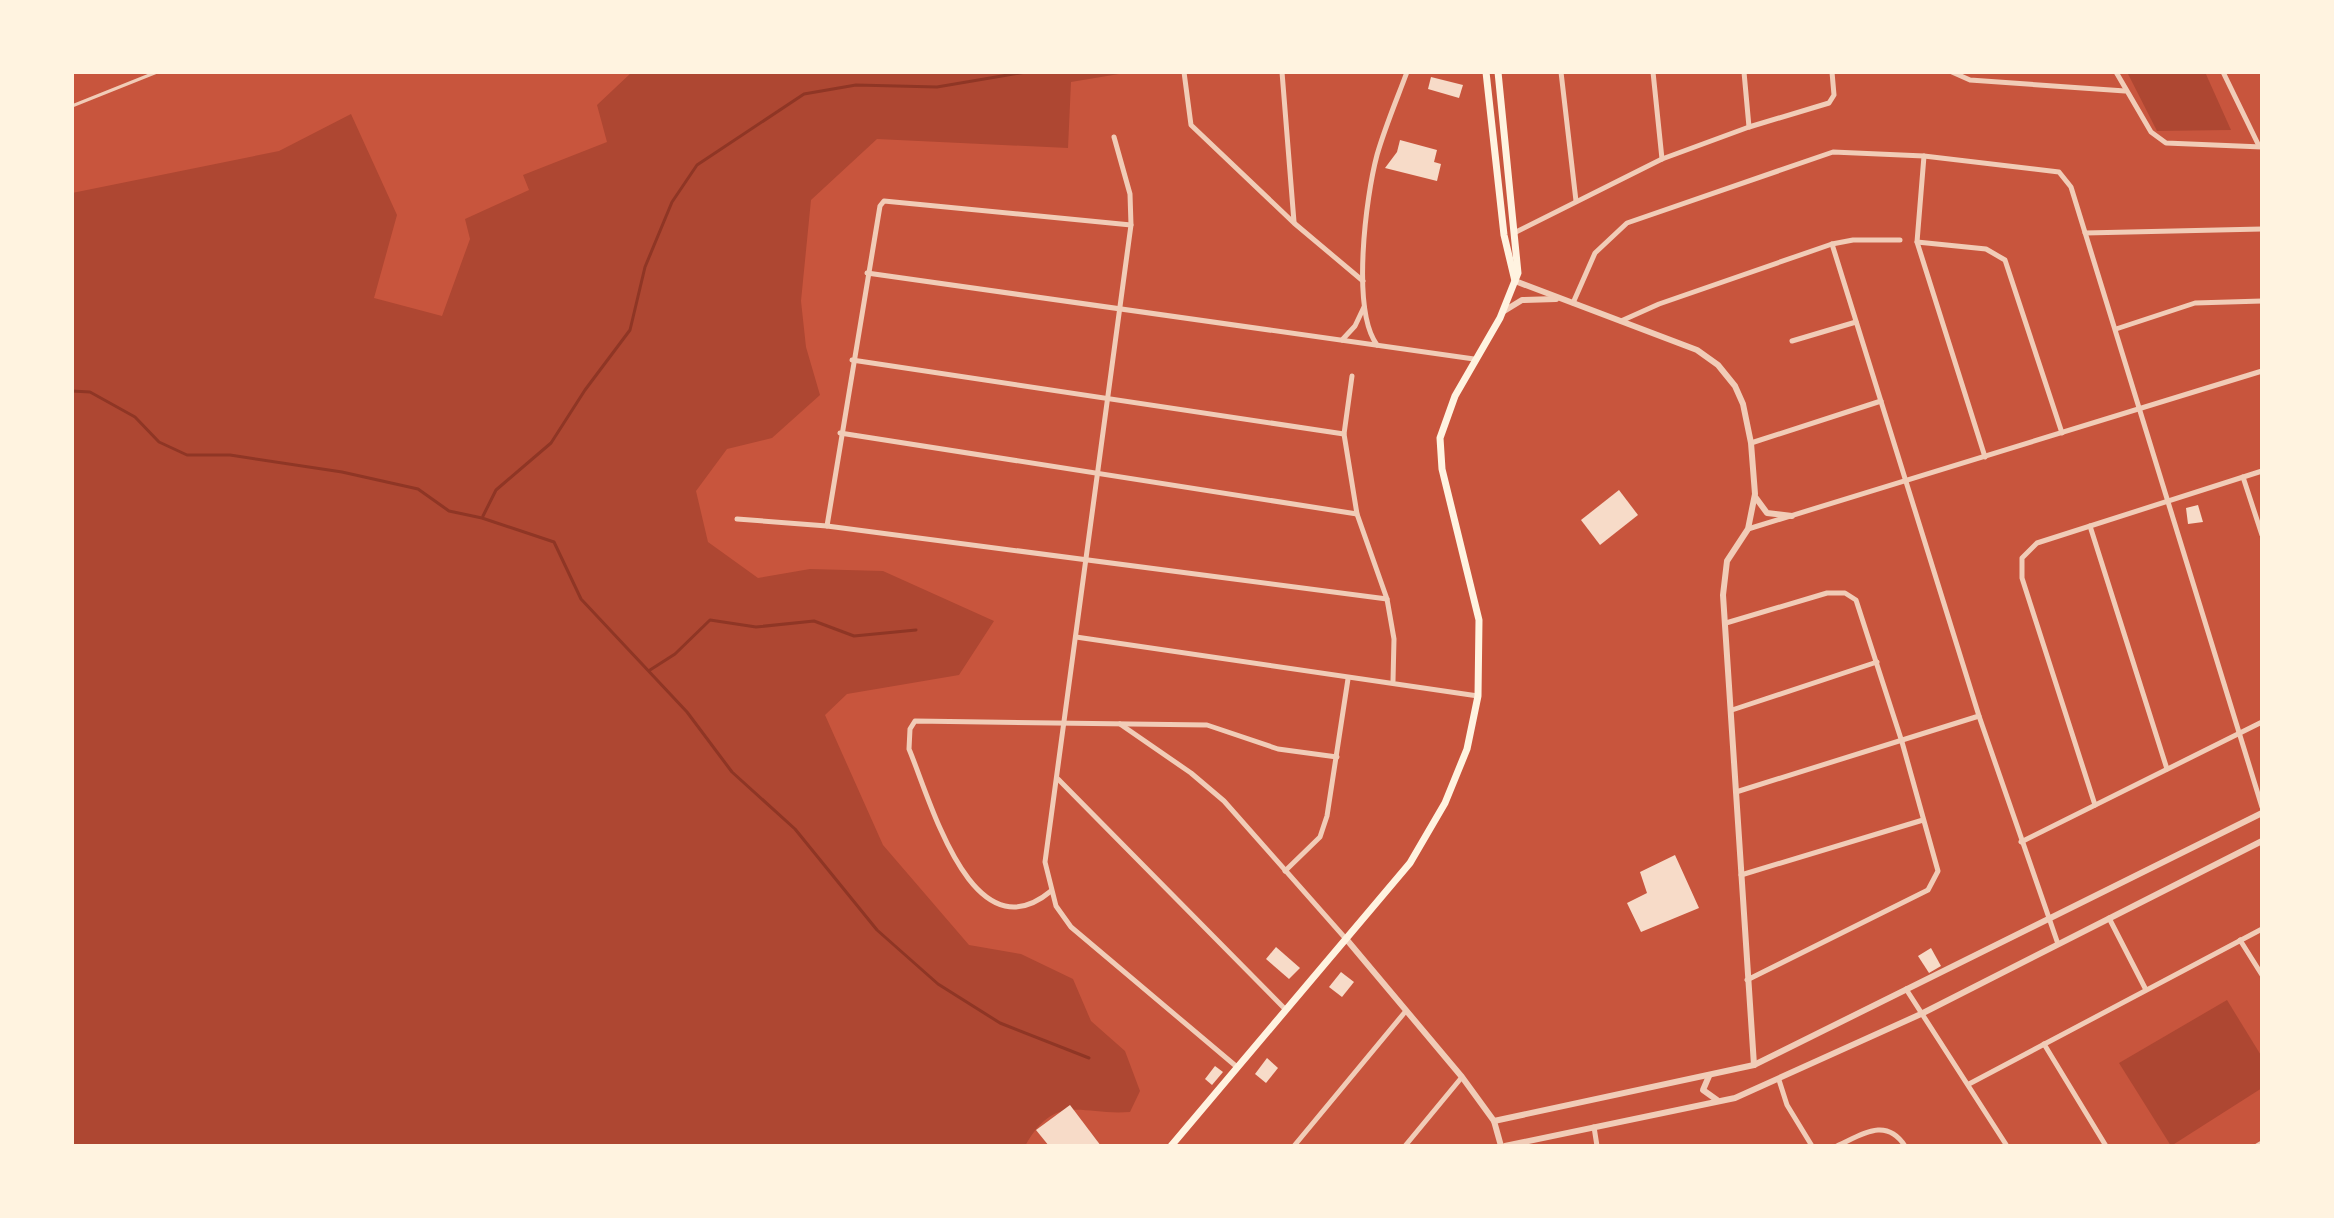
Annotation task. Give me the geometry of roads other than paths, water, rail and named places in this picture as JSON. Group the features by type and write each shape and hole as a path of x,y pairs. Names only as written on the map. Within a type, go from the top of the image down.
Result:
{"main road":[{"path":"1486,72 1502,221 1515,281"},
{"path":"1171,1146 1410,863 1445,803 1467,749 1478,696 1479,620 1442,469 1440,438 1455,396 1504,311 1518,273 1498,72"}],"street":[{"path":"1184,72 1191,125 1294,223 1363,281"},
{"path":"1282,72 1294,223"},
{"path":"1377,345 1369,330 1363,281 1377,156 1407,72"},
{"path":"1561,72 1576,201"},
{"path":"1653,72 1662,159"},
{"path":"1744,72 1749,127"},
{"path":"1513,234 1662,159 1832,101 1832,72"},
{"path":"2116,72 2151,132 2166,143 2261,147 2223,72"},
{"path":"1954,74 1970,80 2126,91"},
{"path":"1114,137 1130,194 1131,225 1045,862 1056,906 1071,927 1237,1067"},
{"path":"1569,301 1595,253 1632,220 1833,152 1924,156 2051,168 2063,175 2071,187 2116,329 2262,807"},
{"path":"1924,156 1917,242 1985,457"},
{"path":"827,526 867,273 884,201 1131,225"},
{"path":"2085,233 2262,229"},
{"path":"1621,321 1659,304 1832,244 1853,240 1900,240"},
{"path":"1917,242 1986,249 2005,260 2062,433"},
{"path":"1832,244 1979,716 2058,944"},
{"path":"867,273 1474,359"},
{"path":"1515,281 1689,346 1718,365 1740,395 1751,443 1755,494 1759,505 1767,513 1792,516"},
{"path":"1504,311 1522,300 1569,301"},
{"path":"2116,329 2195,303 2262,301"},
{"path":"1342,340 1360,318 1366,303"},
{"path":"1792,341 1856,322"},
{"path":"852,360 1108,396 1344,434"},
{"path":"1748,529 2262,371"},
{"path":"1352,376 1344,434 1357,514 1387,599 1394,639 1393,681"},
{"path":"1751,443 1881,401"},
{"path":"840,433 1097,476 1357,514"},
{"path":"2095,805 2022,578 2022,558 2037,543 2262,471"},
{"path":"2243,477 2262,535"},
{"path":"1754,1065 1723,595 1727,561 1748,529 1755,494"},
{"path":"737,519 827,526 1387,599"},
{"path":"2090,526 2167,769"},
{"path":"1726,623 1827,593 1848,594 1858,604 1938,865 1935,882 1924,892 1747,980"},
{"path":"1076,637 1348,679 1393,681 1478,696"},
{"path":"1732,710 1877,662"},
{"path":"1285,871 1320,837 1337,757 1348,679"},
{"path":"1736,792 1979,716"},
{"path":"1051,891 1033,906 1008,908 983,896 964,878 909,749 910,729 915,721 1207,725 1278,749 1337,757"},
{"path":"2021,842 2262,722"},
{"path":"1119,724 1191,773 1224,801 1462,1077 1494,1121 1503,1146 1531,1144 1594,1126 1719,1101 1779,1080 1921,1014 2262,841"},
{"path":"1058,779 1286,1010"},
{"path":"1494,1121 1754,1065 2262,813"},
{"path":"1741,875 1923,820"},
{"path":"2109,918 2145,988"},
{"path":"1969,1084 2145,988 2262,929"},
{"path":"2240,940 2262,975"},
{"path":"1906,989 2007,1146"},
{"path":"1294,1146 1405,1012"},
{"path":"2044,1044 2106,1146"},
{"path":"1709,1076 1703,1090 1719,1101"},
{"path":"1405,1146 1462,1077"},
{"path":"1779,1080 1787,1105 1812,1146"},
{"path":"1594,1126 1597,1146"},
{"path":"1837,1146 1872,1129 1889,1130 1905,1146"},
{"path":"2257,1146 2262,1143"}],"lane":[{"path":"72,106 157,72"}],"waterway":[{"path":"483,516 496,490 551,443 585,390 630,330 645,267 672,202 697,165 804,94 856,85 937,87 1026,72"},
{"path":"72,391 90,392 135,417 159,442 187,455 230,455 342,472 418,489 449,511 482,518 554,542 581,599 687,712 732,772 795,829 877,930 938,984 1000,1023 1089,1058"},
{"path":"650,670 675,654 710,620 756,627 814,621 854,636 916,630"}]}
